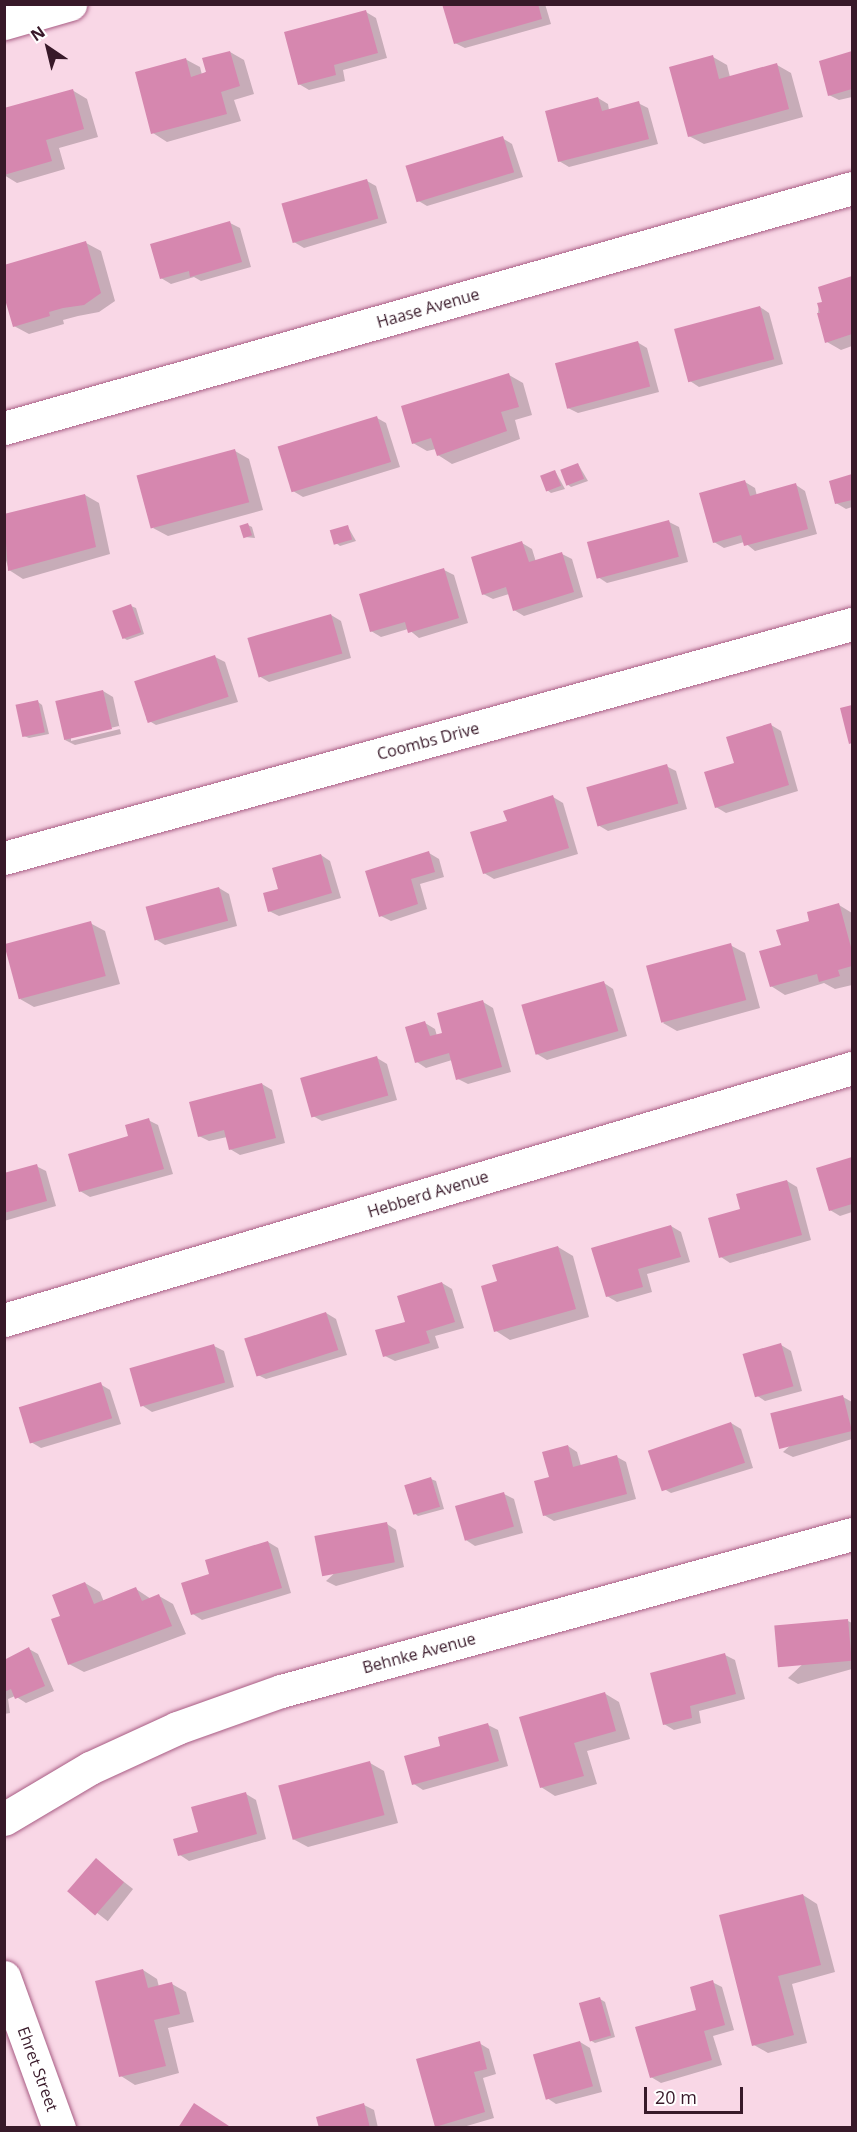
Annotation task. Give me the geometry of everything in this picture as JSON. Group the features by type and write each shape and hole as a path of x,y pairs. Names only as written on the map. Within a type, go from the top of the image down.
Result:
{"street":[{"path":"4,23 70,4"},
{"name":"Haase Avenue","path":"4,428 852,188"},
{"name":"Coombs Drive","path":"4,858 852,624"},
{"name":"Hebberd Avenue","path":"4,1320 852,1068"},
{"name":"Behnke Avenue","path":"4,1819 90,1768 177,1728 281,1691 852,1534"},
{"name":"Ehret Street","path":"4,1977 59,2127"}],"building":[{"path":"442,4 538,4 542,19 454,44"},
{"path":"366,10 378,53 334,65 336,75 298,85 284,32"},
{"path":"230,51 240,86 221,92 227,114 151,134 135,72 186,58 191,77 206,72 202,58"},
{"path":"852,51 852,89 828,96 819,61"},
{"path":"713,55 719,79 777,63 789,109 688,137 669,67"},
{"path":"73,89 84,129 46,140 52,161 4,175 4,108"},
{"path":"598,97 602,111 639,101 649,139 558,162 545,111"},
{"path":"503,136 514,172 417,202 405,166"},
{"path":"367,179 378,218 293,243 281,204"},
{"path":"230,221 242,262 190,277 189,271 160,279 150,244"},
{"path":"86,241 101,293 84,305 49,312 50,316 13,327 4,296 4,265"},
{"path":"852,276 852,334 825,343 817,313 820,313 817,303 822,302 818,287"},
{"path":"760,306 774,359 688,382 674,329"},
{"path":"638,341 650,386 567,409 555,363"},
{"path":"509,373 519,407 501,412 507,431 437,456 431,438 412,444 401,406"},
{"path":"377,416 391,462 292,492 278,446"},
{"path":"235,449 249,502 151,529 136,475"},
{"path":"578,463 584,479 566,486 560,470"},
{"path":"555,470 561,486 546,492 540,476"},
{"path":"852,474 852,500 835,504 829,481"},
{"path":"745,480 750,496 796,483 808,529 744,546 741,535 713,543 699,493"},
{"path":"85,494 96,547 8,571 4,514"},
{"path":"669,520 679,557 597,579 587,542"},
{"path":"248,523 252,535 243,538 239,526"},
{"path":"348,525 352,539 334,545 330,530"},
{"path":"522,541 529,562 562,552 574,592 513,611 506,587 482,595 471,557"},
{"path":"444,568 459,618 408,633 405,622 370,632 359,594"},
{"path":"131,604 141,632 122,639 112,611"},
{"path":"331,614 342,653 259,677 247,638"},
{"path":"215,655 229,697 148,723 134,681"},
{"path":"103,690 112,729 64,740 55,701"},
{"path":"38,700 45,732 22,737 16,705"},
{"path":"852,705 852,743 849,744 840,708"},
{"path":"771,723 789,785 715,808 704,772 734,763 726,737"},
{"path":"667,764 678,803 598,827 586,787"},
{"path":"553,795 569,848 483,874 470,832 507,821 503,811"},
{"path":"429,851 435,872 411,879 418,904 379,917 365,871"},
{"path":"321,854 332,893 268,912 263,893 278,889 272,868"},
{"path":"219,887 228,921 155,940 146,907"},
{"path":"839,903 852,951 852,966 838,970 840,976 819,982 817,974 770,987 759,951 781,945 776,930 809,921 807,912"},
{"path":"91,921 106,976 19,999 4,944"},
{"path":"731,943 746,1000 661,1023 646,966"},
{"path":"604,981 618,1031 536,1055 521,1005"},
{"path":"483,1000 502,1067 456,1080 449,1053 415,1063 405,1027 425,1021 430,1036 442,1033 437,1013"},
{"path":"377,1056 388,1095 311,1117 300,1078"},
{"path":"262,1083 276,1138 229,1150 224,1130 198,1137 189,1102"},
{"path":"149,1118 164,1169 79,1192 68,1154 128,1136 125,1125"},
{"path":"852,1157 852,1204 829,1211 816,1168"},
{"path":"37,1164 47,1201 4,1213 4,1173"},
{"path":"787,1180 802,1235 719,1258 708,1218 740,1209 736,1194"},
{"path":"671,1225 681,1257 638,1269 643,1287 606,1297 591,1248"},
{"path":"558,1246 576,1309 494,1332 481,1286 497,1281 492,1265"},
{"path":"442,1282 455,1322 426,1331 430,1343 383,1357 375,1330 405,1322 397,1296"},
{"path":"326,1312 338,1350 257,1377 244,1339"},
{"path":"781,1343 793,1386 755,1397 743,1354"},
{"path":"214,1344 225,1382 140,1407 129,1368"},
{"path":"101,1382 112,1418 30,1443 19,1407"},
{"path":"843,1395 852,1431 779,1449 770,1413"},
{"path":"731,1422 745,1463 662,1491 648,1451"},
{"path":"568,1445 573,1467 617,1455 627,1494 543,1516 534,1481 549,1477 542,1452"},
{"path":"431,1477 440,1507 413,1515 404,1485"},
{"path":"504,1492 514,1527 465,1541 455,1506"},
{"path":"387,1522 395,1562 322,1576 314,1536"},
{"path":"268,1541 282,1588 191,1615 181,1583 209,1574 205,1560"},
{"path":"85,1582 94,1604 136,1587 142,1601 159,1594 172,1626 68,1665 51,1619 60,1616 52,1595"},
{"path":"848,1619 852,1661 778,1667 774,1625"},
{"path":"29,1647 45,1686 15,1699 11,1689 4,1692 4,1660"},
{"path":"725,1653 736,1694 690,1706 692,1718 663,1725 650,1673"},
{"path":"605,1692 616,1731 574,1743 584,1776 540,1788 519,1717"},
{"path":"488,1723 499,1761 412,1785 404,1756 440,1746 438,1737"},
{"path":"370,1761 384,1815 293,1840 278,1786"},
{"path":"246,1792 257,1834 178,1856 173,1839 198,1832 191,1807"},
{"path":"96,1858 124,1882 95,1915 67,1891"},
{"path":"803,1894 821,1965 778,1976 794,2035 752,2046 719,1915"},
{"path":"143,1969 148,1988 172,1982 180,2014 154,2020 166,2066 119,2077 95,1981"},
{"path":"713,1980 725,2025 704,2031 712,2060 650,2078 635,2027 696,2010 690,1987"},
{"path":"600,1997 611,2035 590,2042 579,2003"},
{"path":"480,2041 487,2069 474,2072 485,2112 435,2127 416,2059"},
{"path":"580,2041 593,2086 546,2100 533,2055"},
{"path":"194,2103 232,2128 178,2128"},
{"path":"364,2103 370,2128 319,2128 316,2117"}]}
